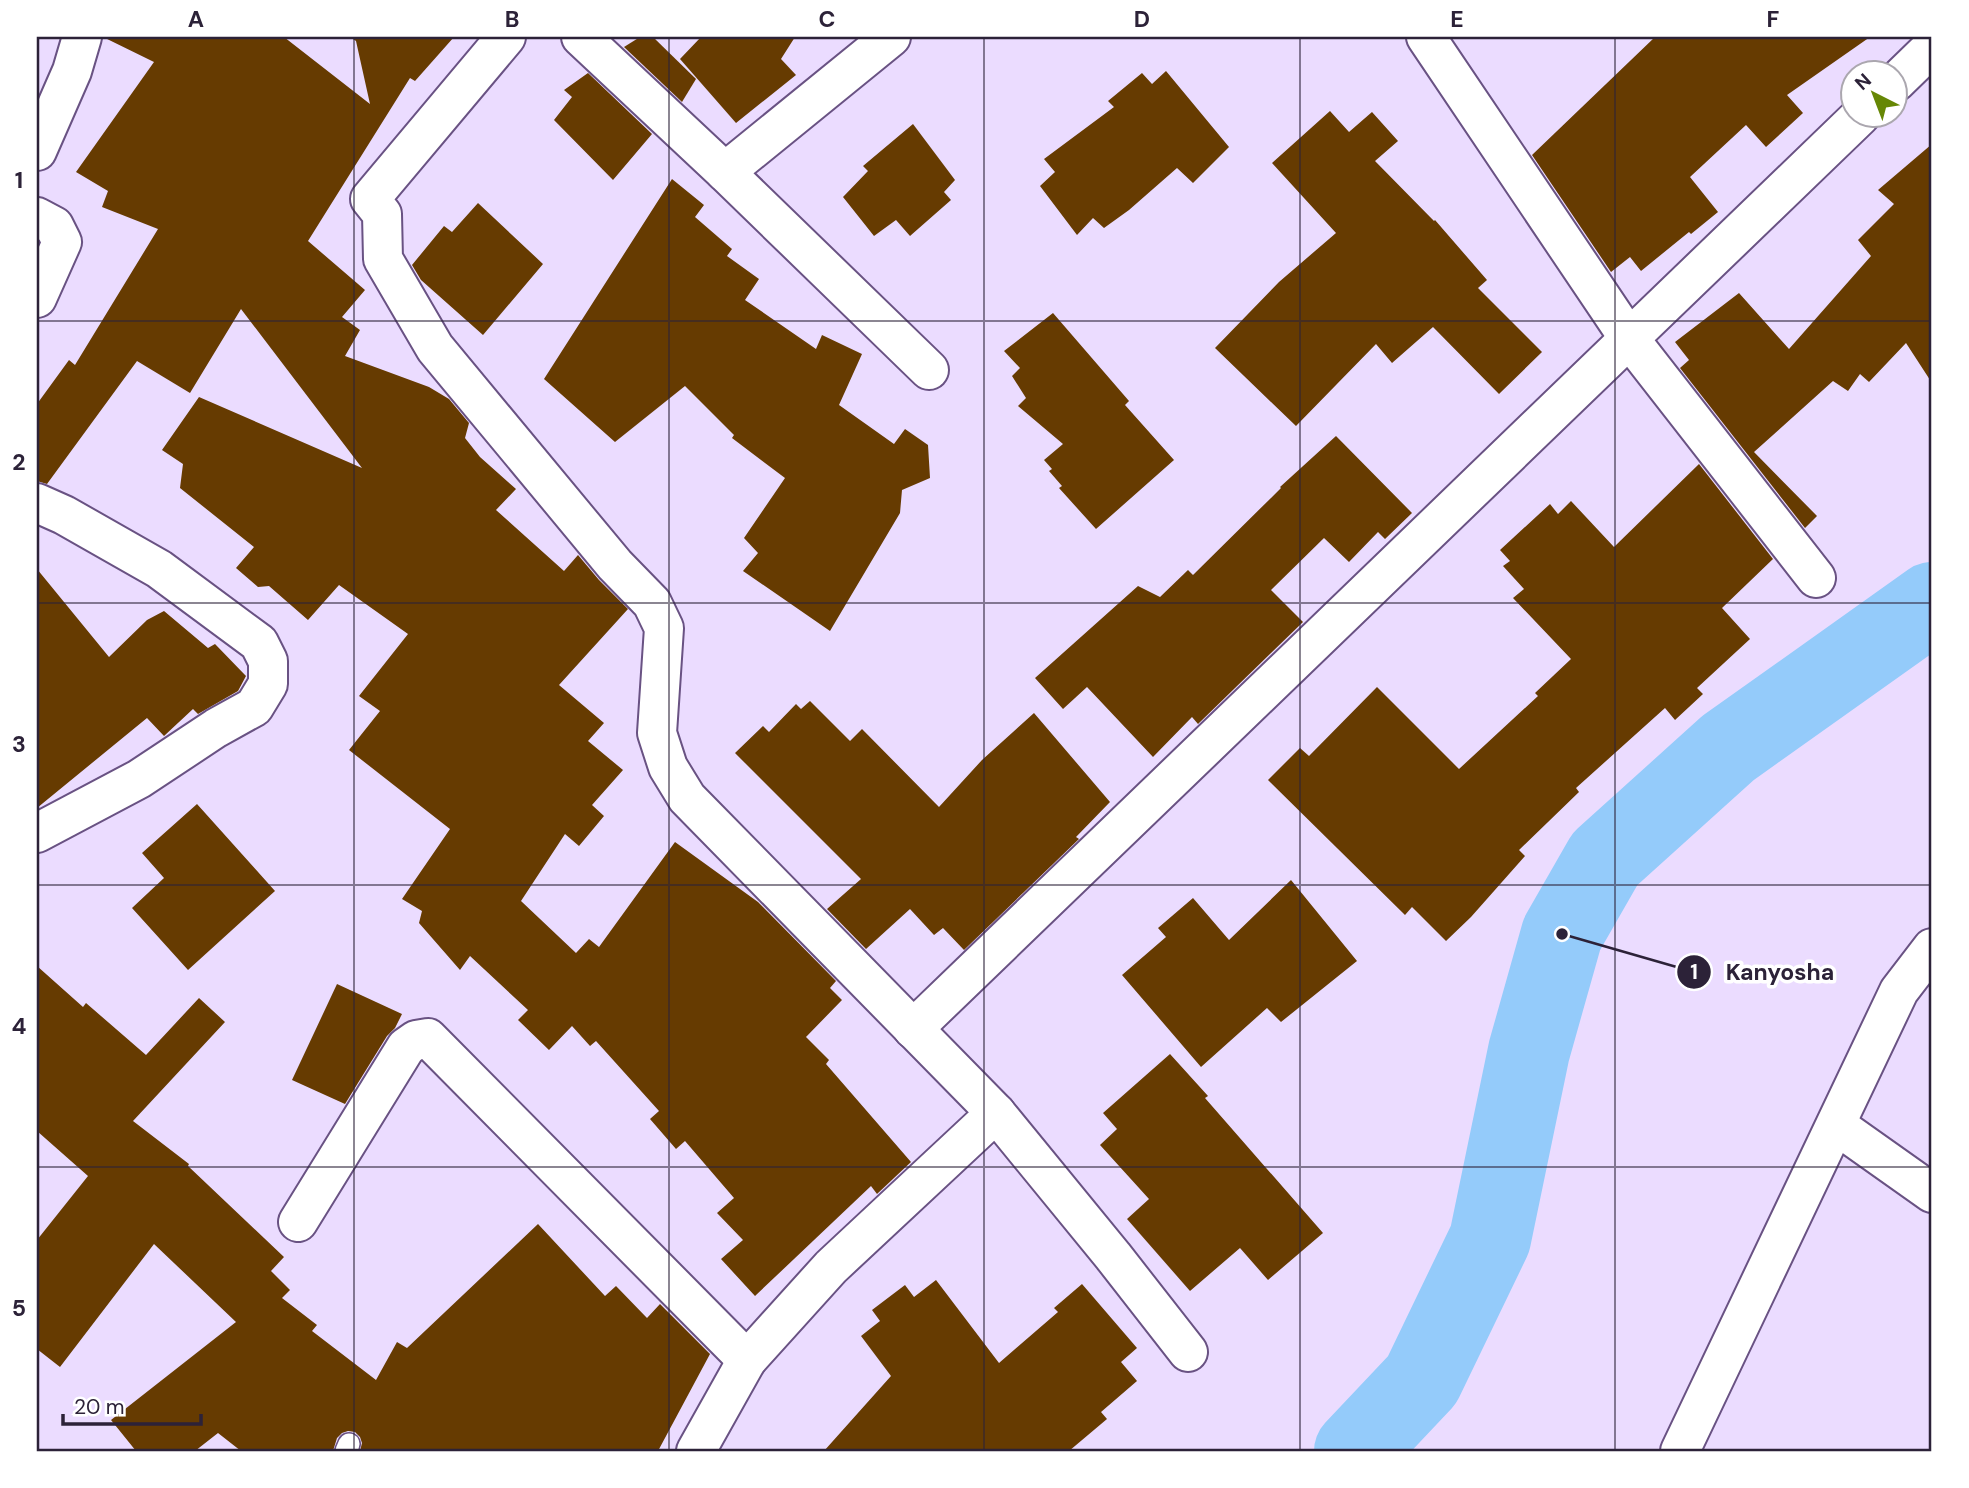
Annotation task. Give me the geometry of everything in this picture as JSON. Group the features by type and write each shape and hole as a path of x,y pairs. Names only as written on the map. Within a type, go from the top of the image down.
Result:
{"street":[{"path":"37,151 72,71 82,37"},
{"path":"506,37 370,199 382,214 383,259 435,348 615,565 652,603 664,628 657,733 668,766 687,798 996,1113 1188,1352"},
{"path":"581,37 929,370"},
{"path":"724,172 891,37"},
{"path":"1440,42 1628,337 1816,578"},
{"path":"1910,68 1932,47"},
{"path":"913,1029 1845,130"},
{"path":"37,217 54,226 62,242 37,298"},
{"path":"37,503 64,515 159,569 259,643 268,661 268,684 254,707 216,728 139,779 37,833"},
{"path":"1680,1451 1899,991 1932,948"},
{"path":"298,1222 406,1048 416,1040 428,1038 747,1360"},
{"path":"696,1451 747,1360 831,1267 996,1113"},
{"path":"1836,1125 1932,1193"}],"building":[{"path":"103,37 284,37 370,104 356,41 350,37 454,37 415,81 410,78 308,241 365,290 342,317 360,330 345,356 429,387 449,399 469,423 465,438 480,457 516,489 496,510 564,571 578,555 628,609 559,685 604,723 588,741 623,770 592,805 604,816 579,846 565,834 521,901 576,953 589,939 599,947 675,842 758,902 836,981 830,988 842,1000 806,1037 829,1060 826,1064 911,1162 877,1194 871,1186 755,1296 721,1259 743,1240 717,1213 734,1198 685,1141 676,1149 650,1119 659,1111 596,1041 590,1046 572,1026 549,1050 518,1020 528,1010 470,956 460,970 419,923 422,911 402,899 450,829 349,750 380,711 359,696 408,634 339,585 308,620 269,586 258,587 236,568 254,547 180,488 183,464 162,450 199,397 362,468 241,309 190,393 137,361 47,484 37,481 37,404 69,360 75,365 158,229 102,207 108,191 76,172 154,62"},
{"path":"640,37 653,37 696,79 682,102 624,47"},
{"path":"701,37 795,37 781,59 796,75 736,123 680,59"},
{"path":"1655,37 1870,37 1787,95 1803,113 1766,147 1746,125 1690,177 1718,212 1641,271 1630,257 1611,272 1532,155"},
{"path":"1166,71 1229,147 1193,183 1177,168 1104,228 1093,218 1077,235 1040,186 1055,172 1044,159 1114,107 1108,101 1142,73 1152,84"},
{"path":"588,73 652,134 613,180 554,120 572,97 564,90"},
{"path":"1330,111 1349,132 1372,112 1398,141 1375,161 1435,220 1487,280 1478,288 1542,352 1499,394 1433,327 1392,363 1376,344 1296,426 1215,348 1279,282 1336,233 1272,163"},
{"path":"913,124 955,180 944,192 951,200 910,236 896,220 874,236 843,197 868,171 863,166"},
{"path":"1932,144 1932,383 1906,343 1869,382 1860,374 1848,391 1833,381 1754,452 1817,516 1805,528 1680,368 1689,360 1675,342 1739,293 1789,349 1871,256 1858,240 1894,204 1878,190"},
{"path":"672,179 704,205 695,217 732,249 727,256 759,279 745,300 816,349 822,335 862,354 839,405 894,444 905,429 928,445 930,478 902,490 900,513 830,631 743,571 758,553 744,538 785,478 732,438 734,435 685,386 615,442 544,379"},
{"path":"478,203 543,264 483,335 421,280 412,265 444,226 452,232"},
{"path":"1053,313 1129,401 1125,405 1174,460 1096,529 1059,488 1062,486 1049,471 1052,469 1044,460 1063,444 1018,406 1026,398 1012,376 1020,368 1004,351"},
{"path":"1336,436 1412,513 1385,539 1378,532 1349,562 1324,538 1271,590 1303,622 1198,724 1192,717 1153,757 1087,687 1063,709 1035,678 1138,586 1160,597 1188,570 1193,575 1280,487"},
{"path":"1699,464 1773,559 1722,608 1750,639 1697,688 1703,694 1675,720 1665,708 1576,788 1579,792 1519,850 1525,856 1446,941 1412,907 1405,915 1268,780 1300,748 1309,756 1377,687 1459,769 1538,696 1535,693 1571,659 1513,598 1524,589 1503,566 1510,561 1500,550 1550,504 1558,514 1571,501 1614,547"},
{"path":"37,569 109,657 147,620 164,611 208,648 215,644 246,676 238,691 198,714 193,709 164,736 147,718 37,808"},
{"path":"810,701 850,741 862,729 939,807 982,760 1034,713 1110,802 1076,837 1079,839 964,950 943,928 934,935 910,909 866,949 827,909 861,879 735,753 763,726 769,732 796,704 801,709"},
{"path":"197,804 275,891 188,970 132,908 164,878 142,853"},
{"path":"1291,880 1357,961 1281,1022 1267,1008 1201,1067 1122,975 1166,937 1158,928 1193,898 1229,940"},
{"path":"37,966 83,1007 86,1003 146,1055 199,998 225,1022 133,1121 189,1164 188,1166 284,1257 271,1271 290,1290 282,1298 317,1325 312,1331 376,1380 397,1342 407,1348 538,1224 605,1296 616,1286 647,1318 660,1304 710,1354 658,1451 360,1451 360,1437 355,1432 348,1431 337,1438 333,1451 241,1451 218,1433 195,1451 136,1451 111,1420 236,1322 154,1244 60,1367 37,1349 37,1240 88,1176 37,1131"},
{"path":"337,984 402,1014 345,1104 292,1080"},
{"path":"1170,1054 1323,1233 1268,1280 1240,1248 1190,1291 1127,1219 1149,1199 1100,1145 1117,1129 1103,1113"},
{"path":"936,1280 999,1363 1058,1312 1054,1308 1082,1284 1137,1348 1121,1362 1137,1381 1101,1412 1107,1419 1069,1451 824,1451 891,1376 861,1336 880,1321 872,1310 905,1285 914,1297"}],"waterway":[{"path":"1355,1451 1422,1380 1490,1239 1529,1051 1562,934 1605,859 1728,748 1932,603"}],"place":[{"name":"Kanyosha","path":"1562,934"}]}
